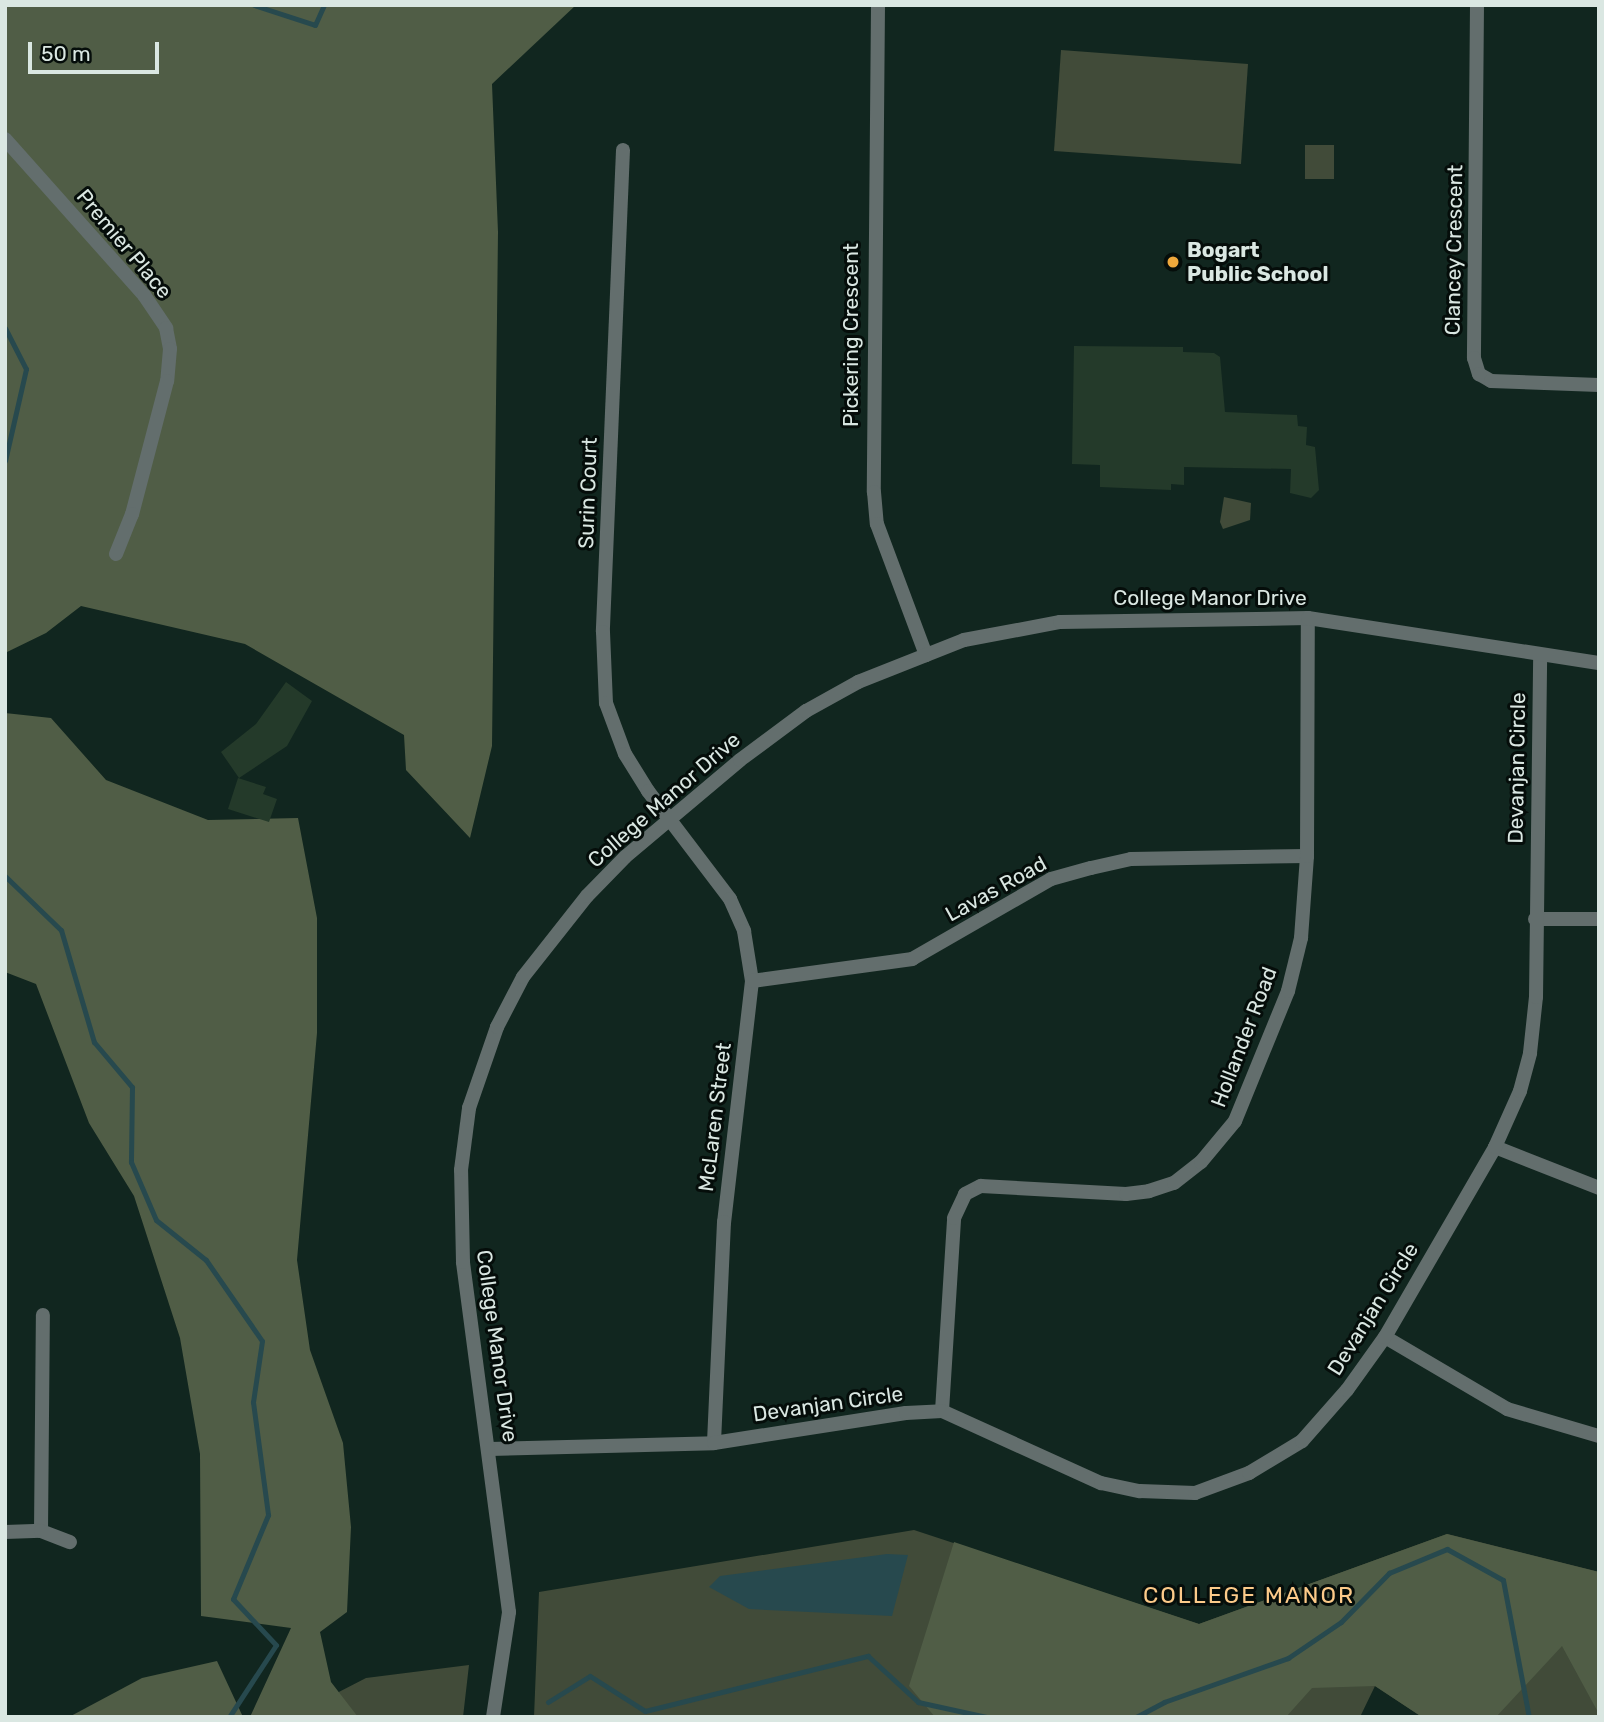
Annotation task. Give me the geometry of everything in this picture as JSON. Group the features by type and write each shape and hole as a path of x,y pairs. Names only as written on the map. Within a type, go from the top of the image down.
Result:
{"street":[{"name":"Pickering Crescent","path":"878,5 874,492 877,524 926,655"},
{"name":"Clancey Crescent","path":"1478,5 1474,358 1479,374 1491,380 1599,385"},
{"name":"Premier Place","path":"5,139 144,295 166,328 170,349 167,381 132,514 116,554"},
{"name":"Surin Court","path":"623,150 603,674 606,703 625,754 668,821"},
{"name":"College Manor Drive","path":"493,1717 509,1612 490,1449 463,1262 461,1170 468,1108 497,1027 523,977 587,896 668,821 806,711 858,682 964,640 1060,622 1308,618 1599,663"},
{"name":"Hollander Road","path":"942,1411 954,1218 965,1194 981,1186 1126,1194 1149,1191 1174,1183 1201,1162 1235,1121 1288,991 1301,938 1307,856 1308,618"},
{"name":"Devanjan Circle","path":"490,1449 714,1444 906,1412 942,1411 1101,1483 1140,1491 1195,1493 1249,1473 1302,1441 1347,1390 1385,1336 1495,1147 1520,1091 1530,1053 1536,997 1540,656"},
{"name":"McLaren Street","path":"668,821 712,870 730,899 744,931 752,981 724,1222 714,1444"},
{"name":"Lavas Road","path":"752,981 912,959 1051,879 1130,859 1307,856"},
{"path":"1535,919 1599,919"},
{"path":"1495,1147 1599,1188"},
{"path":"41,1531 43,1315"},
{"path":"1385,1336 1507,1409 1599,1436"},
{"path":"5,1532 41,1531 70,1542"}],"green space":[{"path":"5,5 576,5 492,84 498,232 492,746 470,838 406,770 404,735 245,644 81,606 46,633 5,653"},
{"path":"1061,50 1248,64 1241,164 1054,151"},
{"path":"1305,145 1334,145 1334,179 1305,179"},
{"path":"1224,497 1251,503 1250,520 1223,529 1220,522"},
{"path":"5,713 51,718 106,780 208,820 298,818 317,918 317,1033 297,1260 310,1350 343,1443 351,1527 347,1612 320,1632 331,1682 358,1717 250,1717 291,1628 201,1616 200,1454 180,1338 134,1196 89,1123 36,984 5,972"},
{"path":"914,1530 1199,1624 1447,1534 1599,1572 1599,1717 1422,1717 1375,1686 1360,1717 534,1717 539,1592"},
{"path":"1447,1534 1599,1572 1599,1714 1562,1646 1496,1717 1422,1717 1375,1686 1312,1688 1286,1717 935,1717 909,1686 954,1542 1199,1624"},
{"path":"217,1661 243,1717 69,1717 142,1678"},
{"path":"469,1665 463,1717 199,1717 298,1713 366,1678"}],"water":[{"path":"887,1554 908,1555 892,1616 749,1609 709,1587 720,1576"}],"building":[{"path":"1074,346 1183,347 1183,352 1214,353 1220,357 1225,412 1297,415 1298,426 1307,427 1306,445 1315,447 1319,490 1311,498 1290,493 1291,469 1184,467 1184,485 1171,484 1171,490 1100,487 1100,465 1072,464"},
{"path":"286,682 312,701 287,746 239,778 221,752 256,724"},
{"path":"238,778 266,787 263,794 277,799 269,822 228,809"}],"waterway":[{"path":"254,5 315,25 324,5"},
{"path":"5,328 26,369 5,461"},
{"path":"5,876 61,930 94,1042 132,1087 131,1162 156,1220 206,1260 262,1341 253,1402 268,1515 233,1599 276,1645 229,1717"},
{"path":"1136,1717 1164,1702 1288,1658 1341,1622 1389,1573 1447,1549 1503,1580 1529,1717"},
{"path":"548,1702 590,1676 645,1711 868,1656 918,1702 986,1717"}],"place":[{"name":"Bogart Public School","path":"1173,262"}],"district":[{"name":"COLLEGE MANOR","path":"1249,1595"}]}
